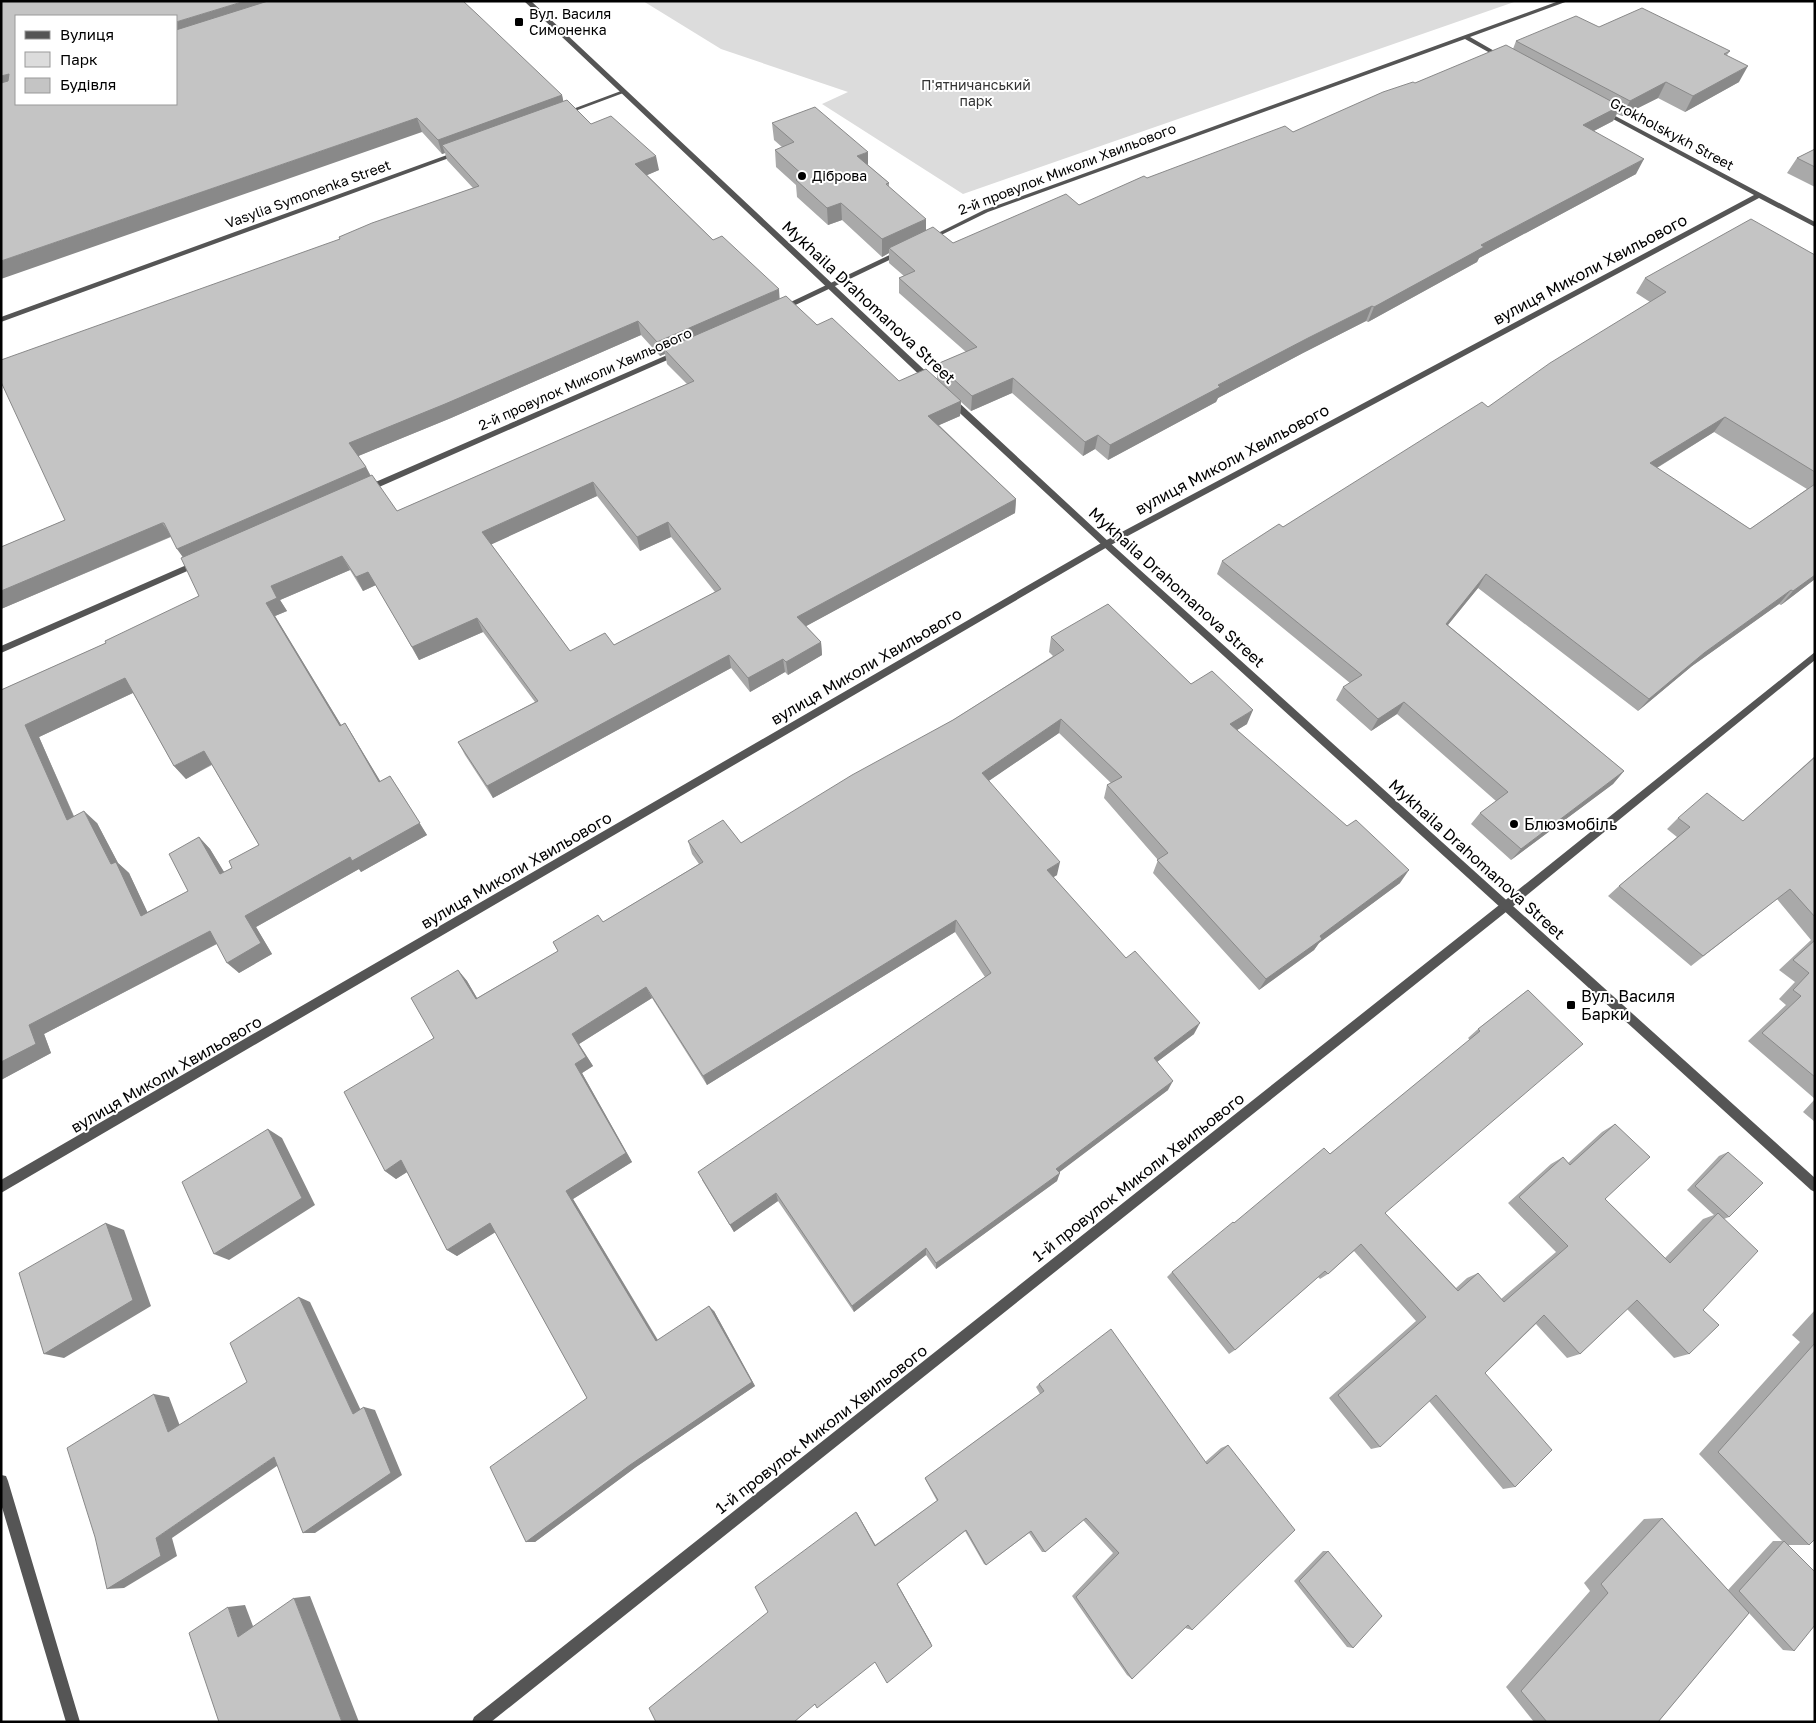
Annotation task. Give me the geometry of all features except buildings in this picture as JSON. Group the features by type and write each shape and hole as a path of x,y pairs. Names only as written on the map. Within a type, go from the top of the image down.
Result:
{"street":[{"name":"Mykhaila Drahomanova Street","path":"527,1 939,388"},
{"name":"2-й провулок Миколи Хвильового","path":"925,241 986,211 1564,1"},
{"path":"1465,37 1508,61"},
{"path":"558,116 623,92"},
{"name":"Grokholskykh Street","path":"1595,107 1815,225"},
{"name":"Vasylia Symonenka Street","path":"1,320 465,150"},
{"name":"вулиця Миколи Хвильового","path":"1,1187 1106,544 1760,195"},
{"path":"775,311 908,249"},
{"name":"2-й провулок Миколи Хвильового","path":"356,494 684,351"},
{"name":"Mykhaila Drahomanova Street","path":"946,395 1106,544 1507,905 1815,1186"},
{"path":"1,650 211,558"},
{"name":"1-й провулок Миколи Хвильового","path":"479,1722 1507,905 1815,655"},
{"path":"1,1481 73,1722"}],"green space":[{"name":"П'ятничанський парк","path":"643,1 1517,1 963,194 822,104 848,92 721,49"}],"place":[{"name":"Вул. Василя Симоненка","path":"519,22"},
{"name":"Діброва","path":"802,176"},
{"name":"Блюзмобіль","path":"1514,824"},
{"name":"Вул. Василя Барки","path":"1571,1005"}]}
